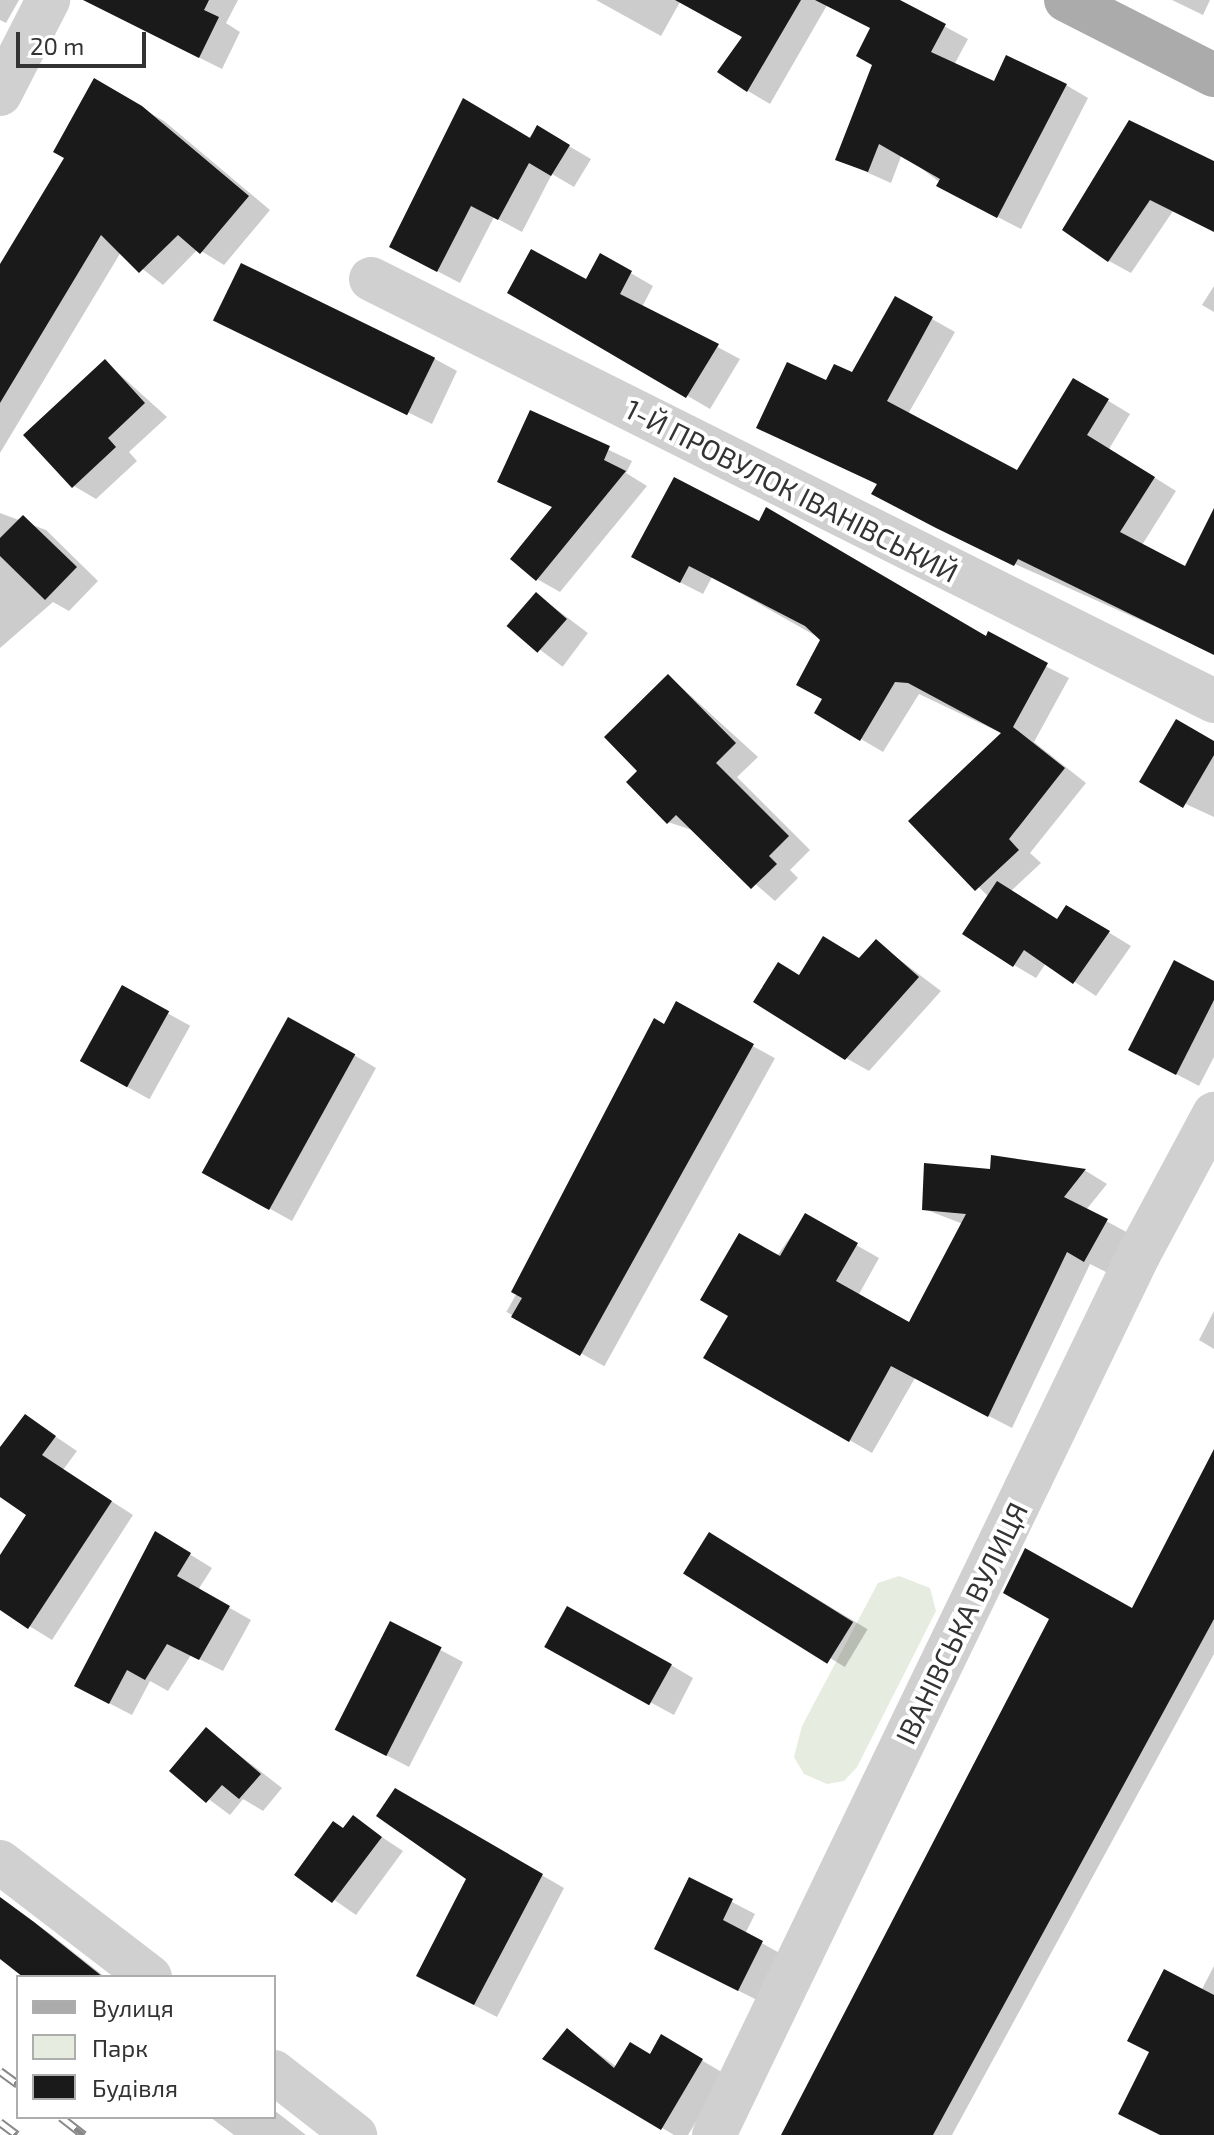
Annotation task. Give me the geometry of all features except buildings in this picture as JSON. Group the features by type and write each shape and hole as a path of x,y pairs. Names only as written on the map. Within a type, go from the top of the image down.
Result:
{"main road":[{"path":"1066,0 1214,75"}],"street":[{"path":"0,94 48,0"},
{"name":"1-Й ПРОВУЛОК ІВАНІВСЬКИЙ","path":"371,279 1214,701"},
{"name":"ІВАНІВСЬКА ВУЛИЦЯ","path":"714,2135 1132,1267 1214,1114"},
{"path":"0,1862 147,1975"},
{"path":"276,2074 355,2135"}],"green space":[{"path":"899,1576 930,1588 936,1611 857,1767 844,1781 827,1784 804,1774 794,1757 802,1726 878,1583"}],"railway":[{"path":"0,2071 16,2083"},
{"path":"64,2119 84,2135"},
{"path":"0,2122 17,2135"}]}
